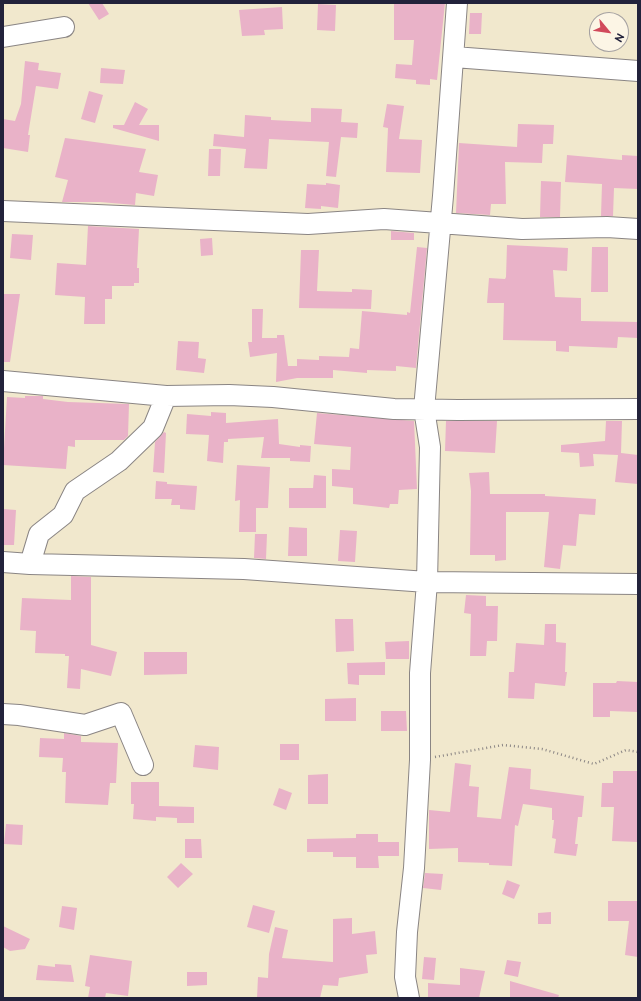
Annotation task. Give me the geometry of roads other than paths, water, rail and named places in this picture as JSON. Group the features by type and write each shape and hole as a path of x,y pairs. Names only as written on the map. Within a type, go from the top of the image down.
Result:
{"street":[{"path":"409,998 406,977 407,932 414,868 420,760 420,673 427,582 430,447 424,409 441,222 458,3"},
{"path":"3,37 64,27"},
{"path":"454,56 638,71"},
{"path":"3,211 308,224 384,219 522,229 607,227 638,229"},
{"path":"3,381 166,396 229,395 424,409 638,409"},
{"path":"30,564 39,534 64,515 75,491 119,461 153,428 166,396"},
{"path":"3,562 30,564 244,569 427,582 638,584"},
{"path":"3,714 85,725 121,713 143,765"}]}
